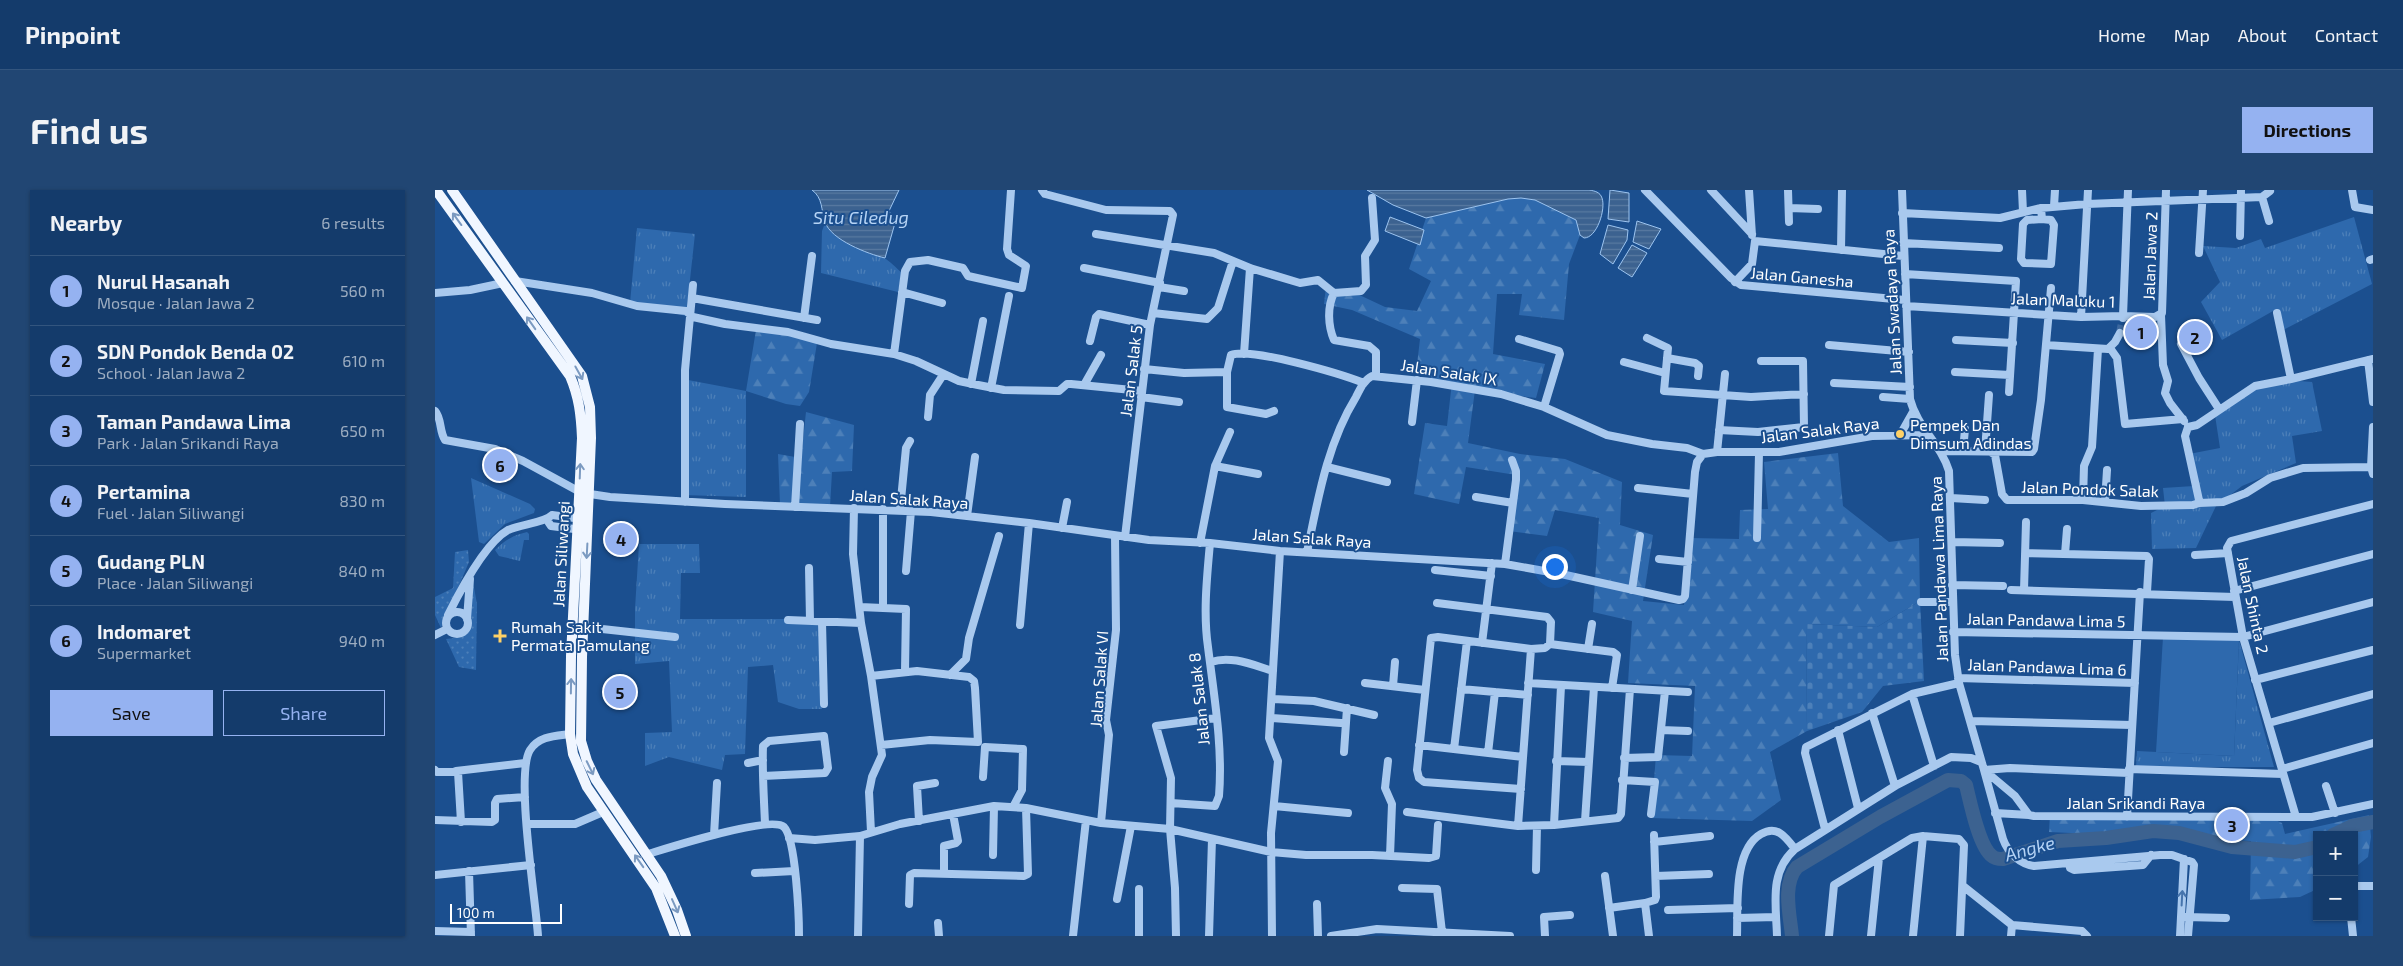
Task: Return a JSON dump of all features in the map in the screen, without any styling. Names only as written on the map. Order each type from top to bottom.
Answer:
[{"type":"main road","name":"Jalan Siliwangi","points":[[436,190],[570,376],[577,392],[586,438]]},
{"type":"main road","name":"Jalan Siliwangi","points":[[452,190],[582,376],[590,406],[586,438],[585,493],[588,531],[583,627],[581,741],[587,762],[614,808],[647,854],[665,884],[686,936]]},
{"type":"main road","name":"Jalan Siliwangi","points":[[585,493],[577,519],[571,656],[570,734],[578,768],[603,812],[656,888],[675,936]]},
{"type":"main road","points":[[571,656],[582,657]]},
{"type":"street","points":[[893,354],[906,265],[914,260],[928,260],[963,268],[968,276],[1022,288],[1027,266],[1009,255],[1007,249],[1011,190]]},
{"type":"street","name":"Jalan Salak 5","points":[[1042,190],[1045,194],[1106,210],[1170,211],[1173,214],[1160,285],[1150,325],[1125,537]]},
{"type":"street","name":"Jalan Ganesha","points":[[1645,190],[1735,282],[1741,285],[1906,303]]},
{"type":"street","points":[[1711,190],[1753,238],[1903,256]]},
{"type":"street","points":[[1735,282],[1752,264],[1753,238],[1749,190]]},
{"type":"street","points":[[1788,190],[1789,222]]},
{"type":"street","points":[[1841,250],[1842,190]]},
{"type":"street","name":"Jalan Swadaya Raya","points":[[1902,190],[1902,213],[1906,243],[1903,256],[1910,399],[1913,412]]},
{"type":"street","points":[[2022,190],[2023,212]]},
{"type":"street","points":[[2054,206],[2055,190]]},
{"type":"street","points":[[2081,317],[2088,190]]},
{"type":"street","name":"Jalan Maluku 1","points":[[1906,303],[2081,317],[2123,317],[2128,190]]},
{"type":"street","name":"Jalan Jawa 2","points":[[2123,317],[2161,316],[2166,190]]},
{"type":"street","points":[[2199,253],[2203,190]]},
{"type":"street","points":[[2352,190],[2355,207],[2373,210]]},
{"type":"street","points":[[1902,213],[2000,218],[2054,206],[2202,199],[2241,193],[2262,197],[2270,191]]},
{"type":"street","points":[[2240,236],[2241,193]]},
{"type":"street","points":[[2262,197],[2269,221]]},
{"type":"street","points":[[1096,234],[1214,253],[1249,268],[1300,283],[1318,280],[1333,293],[1361,291],[1366,285],[1365,256],[1375,240],[1372,198]]},
{"type":"street","points":[[1789,208],[1818,209]]},
{"type":"street","points":[[2041,208],[2042,220]]},
{"type":"street","points":[[2027,220],[2042,220],[2051,220],[2054,225],[2051,264],[2024,263],[2021,258],[2023,224],[2027,220]]},
{"type":"street","points":[[1906,243],[1999,248]]},
{"type":"street","points":[[804,318],[812,256]]},
{"type":"street","points":[[1153,313],[1207,319],[1218,308],[1233,261]]},
{"type":"street","points":[[1084,268],[1184,291]]},
{"type":"street","points":[[1244,354],[1249,268]]},
{"type":"street","points":[[1905,274],[2016,281],[2009,392]]},
{"type":"street","points":[[515,281],[578,290],[637,306],[685,310],[690,314],[725,324],[788,332],[831,344],[893,354],[916,361],[943,375],[991,388],[1059,392],[1067,384],[1084,385],[1179,402]]},
{"type":"street","points":[[435,293],[470,290],[503,283]]},
{"type":"street","points":[[685,502],[685,370],[693,286]]},
{"type":"street","points":[[1940,451],[2032,452],[2034,450],[2051,288]]},
{"type":"street","points":[[902,292],[942,303]]},
{"type":"street","points":[[1333,293],[1330,300],[1329,329],[1334,340],[1369,346],[1376,352],[1376,375]]},
{"type":"street","points":[[991,388],[1009,296]]},
{"type":"street","points":[[692,298],[817,320]]},
{"type":"street","points":[[2277,313],[2291,379]]},
{"type":"street","points":[[1091,341],[1096,317],[1099,314],[1150,325]]},
{"type":"street","points":[[2161,316],[2163,365],[2168,381],[2165,393],[2188,427]]},
{"type":"street","points":[[971,384],[983,321]]},
{"type":"street","points":[[2110,348],[2120,332]]},
{"type":"street","points":[[1647,338],[1669,348],[1664,391],[1761,397],[1804,394]]},
{"type":"street","points":[[1519,339],[1559,351],[1560,354],[1544,407]]},
{"type":"street","points":[[1956,340],[2013,343]]},
{"type":"street","points":[[1829,344],[1909,352]]},
{"type":"street","points":[[2181,344],[2199,378],[2219,408]]},
{"type":"street","points":[[2046,345],[2099,349],[2110,348]]},
{"type":"street","points":[[2110,348],[2117,358],[2125,424],[2183,419]]},
{"type":"street","points":[[2083,500],[2084,466],[2092,447],[2099,349]]},
{"type":"street","points":[[1274,411],[1266,414],[1227,407],[1227,372],[1231,355],[1244,354],[1275,358],[1337,373],[1364,383]]},
{"type":"street","points":[[1084,385],[1101,355]]},
{"type":"street","points":[[1667,358],[1695,362],[1699,366],[1698,376]]},
{"type":"street","points":[[2188,427],[2197,425],[2219,408],[2255,386],[2370,359],[2373,402]]},
{"type":"street","points":[[1719,430],[1758,432],[1802,428],[1805,425],[1803,361],[1761,361]]},
{"type":"street","points":[[1624,362],[1665,373]]},
{"type":"street","points":[[1144,369],[1184,373],[1227,372]]},
{"type":"street","points":[[1955,372],[2010,375]]},
{"type":"street","points":[[1717,452],[1725,374]]},
{"type":"street","points":[[928,417],[931,395],[943,375]]},
{"type":"street","name":"Jalan Salak IX","points":[[1307,552],[1327,467],[1341,424],[1364,383],[1376,375],[1501,394],[1544,407],[1607,435],[1652,444],[1687,448],[1703,454]]},
{"type":"street","points":[[1412,422],[1417,380]]},
{"type":"street","points":[[1834,383],[1910,387]]},
{"type":"street","name":"Jalan Pondok Salak","points":[[1989,395],[1989,452],[1996,460],[2001,494],[2007,500],[2083,500],[2149,506],[2223,502],[2246,493],[2270,478],[2303,468],[2372,471]]},
{"type":"street","points":[[1883,397],[1910,399]]},
{"type":"street","points":[[435,411],[439,415],[441,434],[445,440]]},
{"type":"street","name":"Jalan Salak Raya","points":[[1900,435],[1913,412]]},
{"type":"street","name":"Jalan Pandawa Lima Raya","points":[[1913,412],[1927,435],[1940,451],[1949,471],[1953,632],[1958,681],[2006,848],[2023,863],[2034,866],[2151,855],[2172,856],[2184,859]]},
{"type":"street","points":[[795,507],[800,424]]},
{"type":"street","points":[[2188,427],[2185,436],[2199,503]]},
{"type":"street","points":[[2372,471],[2373,427]]},
{"type":"street","points":[[1963,451],[1965,429]]},
{"type":"street","points":[[1200,543],[1215,466],[1230,432]]},
{"type":"street","name":"Jalan Salak Raya","points":[[585,493],[685,502],[900,510],[1029,523],[1115,536],[1210,543],[1280,551],[1505,564],[1683,600],[1685,596],[1697,462],[1703,454],[1717,452],[1759,453],[1795,451],[1852,439],[1927,435]]},
{"type":"street","points":[[435,439],[495,449],[523,461],[585,493]]},
{"type":"street","points":[[900,510],[906,448],[910,441]]},
{"type":"street","points":[[1757,538],[1759,453]]},
{"type":"street","points":[[967,516],[975,457]]},
{"type":"street","points":[[1505,564],[1516,471],[1512,460]]},
{"type":"street","points":[[1215,466],[1258,474]]},
{"type":"street","points":[[1327,467],[1387,482]]},
{"type":"street","points":[[2105,502],[2107,470]]},
{"type":"street","points":[[1637,488],[1693,494]]},
{"type":"street","points":[[1475,497],[1513,503]]},
{"type":"street","points":[[1951,498],[1985,500]]},
{"type":"street","points":[[1062,528],[1067,502]]},
{"type":"street","name":"Jalan Shinta 2","points":[[2296,817],[2243,636],[2234,594],[2228,544],[2231,541],[2373,504]]},
{"type":"street","points":[[854,508],[853,554],[861,623],[881,745],[881,761],[871,777],[869,792],[871,832]]},
{"type":"street","points":[[883,509],[883,608]]},
{"type":"street","points":[[906,571],[911,511]]},
{"type":"street","points":[[470,577],[467,626],[463,632],[457,634],[447,629],[445,622],[456,599],[485,550],[500,535],[520,525],[547,520],[552,515],[588,520]]},
{"type":"street","points":[[547,520],[551,526],[588,531]]},
{"type":"street","points":[[2024,590],[2025,522]]},
{"type":"street","points":[[1020,626],[1029,523]]},
{"type":"street","points":[[2065,554],[2067,529]]},
{"type":"street","points":[[950,674],[966,659],[968,654],[969,638],[999,536]]},
{"type":"street","name":"Jalan Salak VI","points":[[1101,823],[1109,736],[1106,720],[1116,630],[1115,536]]},
{"type":"street","points":[[1632,590],[1640,536]]},
{"type":"street","points":[[1951,542],[2001,544]]},
{"type":"street","name":"Jalan Salak 8","points":[[1171,803],[1217,805],[1220,785],[1217,718],[1211,662],[1207,646],[1206,604],[1210,543]]},
{"type":"street","points":[[1273,936],[1271,852],[1278,761],[1269,738],[1272,718],[1280,551]]},
{"type":"street","points":[[2025,553],[2147,556],[2149,559],[2137,635],[2127,817]]},
{"type":"street","points":[[2195,555],[2228,553]]},
{"type":"street","points":[[2011,590],[2234,594],[2373,554]]},
{"type":"street","points":[[1659,559],[1688,562]]},
{"type":"street","points":[[1482,643],[1492,563]]},
{"type":"street","points":[[809,568],[809,621]]},
{"type":"street","points":[[1435,570],[1491,576]]},
{"type":"street","points":[[1952,585],[2003,586]]},
{"type":"street","points":[[1921,602],[1953,602]]},
{"type":"street","name":"Jalan Pandawa Lima 5","points":[[1953,632],[2243,636],[2373,602]]},
{"type":"street","points":[[1437,603],[1550,618],[1550,644]]},
{"type":"street","points":[[860,607],[906,609],[905,671]]},
{"type":"street","points":[[449,615],[459,612],[467,619]]},
{"type":"street","points":[[788,620],[861,623]]},
{"type":"street","points":[[822,622],[824,704]]},
{"type":"street","points":[[1589,649],[1592,624]]},
{"type":"street","points":[[583,627],[675,637]]},
{"type":"street","points":[[435,636],[447,629]]},
{"type":"street","points":[[1521,789],[1422,781],[1419,778],[1417,770],[1419,745],[1431,638],[1438,637],[1531,649],[1545,648],[1550,644],[1613,652],[1617,655],[1612,688]]},
{"type":"street","points":[[1454,749],[1467,641]]},
{"type":"street","points":[[1518,826],[1531,649]]},
{"type":"street","points":[[2255,680],[2373,650]]},
{"type":"street","points":[[1211,662],[1234,660],[1273,670]]},
{"type":"street","points":[[1393,686],[1395,662]]},
{"type":"street","points":[[871,676],[905,671],[950,674],[969,677],[973,681],[978,742],[930,740],[881,745]]},
{"type":"street","name":"Jalan Pandawa Lima 6","points":[[1825,829],[1805,750],[1809,744],[1912,694],[1958,681],[2135,683]]},
{"type":"street","points":[[1365,683],[1425,690]]},
{"type":"street","points":[[1529,683],[1688,692]]},
{"type":"street","points":[[1554,825],[1561,686]]},
{"type":"street","points":[[1585,821],[1594,687]]},
{"type":"street","points":[[1461,689],[1528,695]]},
{"type":"street","points":[[1407,812],[1518,826],[1554,825],[1613,819],[1620,816],[1630,689]]},
{"type":"street","points":[[1624,758],[1658,757],[1665,691]]},
{"type":"street","points":[[1488,753],[1495,692]]},
{"type":"street","points":[[1912,694],[1934,766]]},
{"type":"street","points":[[2269,723],[2373,694]]},
{"type":"street","points":[[1273,699],[1314,701],[1374,715]]},
{"type":"street","points":[[1344,752],[1347,708]]},
{"type":"street","points":[[1873,713],[1895,786]]},
{"type":"street","points":[[1175,936],[1175,888],[1170,829],[1171,778],[1156,726],[1217,718]]},
{"type":"street","points":[[1272,718],[1341,723]]},
{"type":"street","points":[[1971,721],[2133,725]]},
{"type":"street","points":[[1661,730],[1688,731]]},
{"type":"street","points":[[1838,730],[1858,808]]},
{"type":"street","points":[[538,936],[527,824],[525,763],[530,749],[536,742],[551,736],[570,734]]},
{"type":"street","points":[[763,776],[825,773],[828,768],[824,736],[769,741],[763,746],[763,776],[765,824]]},
{"type":"street","points":[[1983,766],[2129,771],[2283,771],[2373,743]]},
{"type":"street","points":[[1419,745],[1523,757]]},
{"type":"street","points":[[983,777],[985,747],[1017,749],[1017,789],[1019,795],[1013,808]]},
{"type":"street","points":[[1971,758],[1978,750]]},
{"type":"street","points":[[1777,936],[1777,874],[1782,863],[1795,848],[1895,786],[1953,756],[1971,758],[1983,766],[2015,796],[2029,815]]},
{"type":"street","points":[[748,762],[763,760]]},
{"type":"street","points":[[1388,761],[1385,788],[1392,804],[1389,856]]},
{"type":"street","points":[[1556,761],[1589,762]]},
{"type":"street","points":[[435,770],[440,772],[456,771],[525,763]]},
{"type":"street","points":[[456,771],[459,775],[461,822]]},
{"type":"street","points":[[1622,780],[1655,782],[1651,814]]},
{"type":"street","points":[[714,835],[717,782]]},
{"type":"street","points":[[919,821],[917,786],[935,783]]},
{"type":"street","points":[[2327,786],[2335,813]]},
{"type":"street","points":[[435,820],[492,822],[495,820],[495,803],[497,799],[525,797]]},
{"type":"street","name":"Jalan Srikandi Raya","points":[[1995,812],[2029,815],[2127,817],[2312,817],[2373,804]]},
{"type":"street","points":[[789,838],[815,840],[860,836],[919,821],[994,806],[1026,808],[1101,823],[1131,826],[1144,825],[1170,829],[1271,852],[1305,855],[1433,858],[1436,856],[1438,825]]},
{"type":"street","points":[[993,855],[994,806]]},
{"type":"street","points":[[1274,806],[1348,813]]},
{"type":"street","points":[[909,904],[910,874],[944,873],[1023,876],[1028,874],[1026,808]]},
{"type":"street","points":[[527,824],[575,824],[603,812]]},
{"type":"street","points":[[944,873],[944,846],[958,841],[953,814]]},
{"type":"street","points":[[1073,936],[1086,820]]},
{"type":"street","points":[[647,854],[714,835],[765,824],[781,825],[788,832],[798,885],[799,936]]},
{"type":"street","points":[[1117,899],[1131,826]]},
{"type":"street","points":[[1536,870],[1537,826]]},
{"type":"street","points":[[1737,936],[1740,872],[1752,839],[1769,829],[1774,830],[1780,832],[1795,848]]},
{"type":"street","points":[[858,936],[860,836]]},
{"type":"street","points":[[1609,908],[1645,903],[1656,899],[1654,838],[1710,836]]},
{"type":"street","points":[[1913,936],[1923,836]]},
{"type":"street","points":[[1829,936],[1834,884],[1915,837],[1923,836],[1963,841],[1960,936]]},
{"type":"street","points":[[1209,936],[1212,839]]},
{"type":"street","points":[[1871,936],[1879,858]]},
{"type":"street","points":[[2180,936],[2184,859],[2192,862],[2194,865],[2188,936]]},
{"type":"street","points":[[435,875],[531,865]]},
{"type":"street","points":[[435,931],[471,934],[469,871]]},
{"type":"street","points":[[755,873],[794,871]]},
{"type":"street","points":[[1656,876],[1709,874]]},
{"type":"street","points":[[1605,876],[1613,936]]},
{"type":"street","points":[[1963,886],[2012,925],[2052,932],[2082,931],[2087,936]]},
{"type":"street","points":[[2358,886],[2373,886]]},
{"type":"street","points":[[1139,888],[1139,936]]},
{"type":"street","points":[[1402,888],[1437,889],[1442,932]]},
{"type":"street","points":[[1645,903],[1649,936]]},
{"type":"street","points":[[1317,904],[1318,936]]},
{"type":"street","points":[[1668,910],[1737,908]]},
{"type":"street","points":[[1545,936],[1545,917],[1570,915]]},
{"type":"street","points":[[2181,916],[2226,918]]},
{"type":"street","points":[[1737,918],[1776,917]]},
{"type":"street","points":[[2351,921],[2353,936]]},
{"type":"street","points":[[938,923],[939,936]]},
{"type":"street","points":[[2011,936],[2012,925]]},
{"type":"street","points":[[1331,936],[1377,929],[1509,936]]},
{"type":"green space","points":[[1508,199],[1535,200],[1576,220],[1580,235],[1569,264],[1564,320],[1519,315],[1522,294],[1497,294],[1493,354],[1545,364],[1536,398],[1475,390],[1468,443],[1520,454],[1565,459],[1622,482],[1620,525],[1653,535],[1643,601],[1684,605],[1690,538],[1739,539],[1740,510],[1768,509],[1764,462],[1838,453],[1843,506],[1889,542],[1919,538],[1920,601],[1877,627],[1806,624],[1807,731],[1770,752],[1781,800],[1752,821],[1651,818],[1656,755],[1692,756],[1695,686],[1628,683],[1632,621],[1593,612],[1599,518],[1555,510],[1547,536],[1509,531],[1516,475],[1466,467],[1459,504],[1414,494],[1425,423],[1447,426],[1452,382],[1434,380],[1417,365],[1420,339],[1352,310],[1324,304],[1326,287],[1353,292],[1385,307],[1417,311],[1431,281],[1409,269],[1426,218]]},
{"type":"green space","points":[[2354,217],[2372,284],[2281,331],[2273,311],[2222,340],[2201,302],[2220,282],[2203,246],[2236,248],[2261,239],[2265,248]]},
{"type":"green space","points":[[825,223],[830,230],[844,241],[884,258],[902,273],[898,292],[821,273],[822,231]]},
{"type":"green space","points":[[637,228],[695,234],[686,316],[630,303]]},
{"type":"green space","points":[[756,330],[790,332],[817,343],[809,392],[800,406],[786,404],[746,391]]},
{"type":"green space","points":[[688,380],[746,391],[746,497],[683,495]]},
{"type":"green space","points":[[2286,380],[2312,382],[2322,431],[2292,436],[2296,463],[2242,486],[2216,506],[2196,548],[2152,549],[2151,513],[2165,506],[2163,488],[2194,486],[2189,454],[2220,448],[2215,415],[2254,384]]},
{"type":"green space","points":[[806,412],[854,425],[852,471],[832,472],[830,507],[780,504],[778,454],[801,458]]},
{"type":"green space","points":[[471,478],[530,504],[535,509],[534,513],[505,524],[484,544],[479,542]]},
{"type":"green space","points":[[527,532],[529,540],[524,540],[520,561],[499,556],[495,550],[499,546],[510,538]]},
{"type":"green space","points":[[639,544],[699,544],[700,573],[681,573],[680,619],[820,619],[822,709],[799,709],[778,702],[773,665],[748,667],[745,754],[725,755],[722,770],[669,757],[645,766],[645,733],[672,732],[669,661],[635,664],[635,609]]},
{"type":"green space","points":[[468,550],[469,562],[441,628],[435,615],[435,597],[453,588],[455,552]]},
{"type":"green space","points":[[473,582],[477,604],[476,670],[459,667],[446,639],[462,637],[468,633],[471,625],[469,615]]},
{"type":"green space","points":[[1920,601],[1924,681],[1883,686],[1862,712],[1807,731],[1806,624],[1877,627]]},
{"type":"green space","points":[[2163,637],[2239,640],[2234,756],[2156,752]]},
{"type":"green space","points":[[2239,640],[2274,767],[2136,767],[2137,751],[2234,756]]},
{"type":"green space","points":[[2050,814],[2264,815],[2282,823],[2285,834],[2369,815],[2371,837],[2368,857],[2358,865],[2358,831],[2313,831],[2313,891],[2300,897],[2250,900],[2251,841],[2049,832]]},
{"type":"water","name":"Situ Ciledug","points":[[812,190],[899,190],[889,211],[895,223],[885,258],[860,250],[835,235],[825,222],[820,200]]},
{"type":"water","points":[[1367,190],[1589,190],[1600,194],[1603,209],[1593,233],[1589,237],[1584,238],[1580,235],[1576,220],[1535,200],[1508,199],[1426,218],[1393,205]]},
{"type":"water","points":[[1610,190],[1629,193],[1629,222],[1608,219]]},
{"type":"water","points":[[1390,217],[1424,230],[1420,245],[1385,231]]},
{"type":"water","points":[[1637,221],[1661,229],[1649,249],[1633,242]]},
{"type":"water","points":[[1608,225],[1628,230],[1627,240],[1613,264],[1600,254]]},
{"type":"water","points":[[1632,245],[1647,253],[1632,277],[1618,268]]},
{"type":"waterway","name":"Angke","points":[[1792,936],[1788,891],[1792,874],[1797,867],[1880,817],[1948,780],[1961,781],[1966,785],[1979,834],[1987,851],[1997,859],[2003,859],[2058,841],[2106,838],[2153,831],[2179,833],[2232,847],[2295,852],[2313,848]]},
{"type":"waterway","name":"Angke","points":[[2352,826],[2373,822]]},
{"type":"waterway","name":"Angke","points":[[2341,831],[2352,826]]},
{"type":"tunnel","points":[[2120,333],[2123,318]]},
{"type":"place","name":"Nurul Hasanah","points":[[2141,332]]},
{"type":"place","name":"SDN Pondok Benda 02","points":[[2195,337]]},
{"type":"place","name":"Pempek Dan Dimsum Adindas","points":[[1900,434]]},
{"type":"place","name":"Indomaret","points":[[500,465]]},
{"type":"place","name":"Pertamina","points":[[621,539]]},
{"type":"place","name":"Rumah Sakit Permata Pamulang","points":[[500,636]]},
{"type":"place","name":"Gudang PLN","points":[[620,692]]},
{"type":"place","name":"Taman Pandawa Lima","points":[[2232,825]]}]
